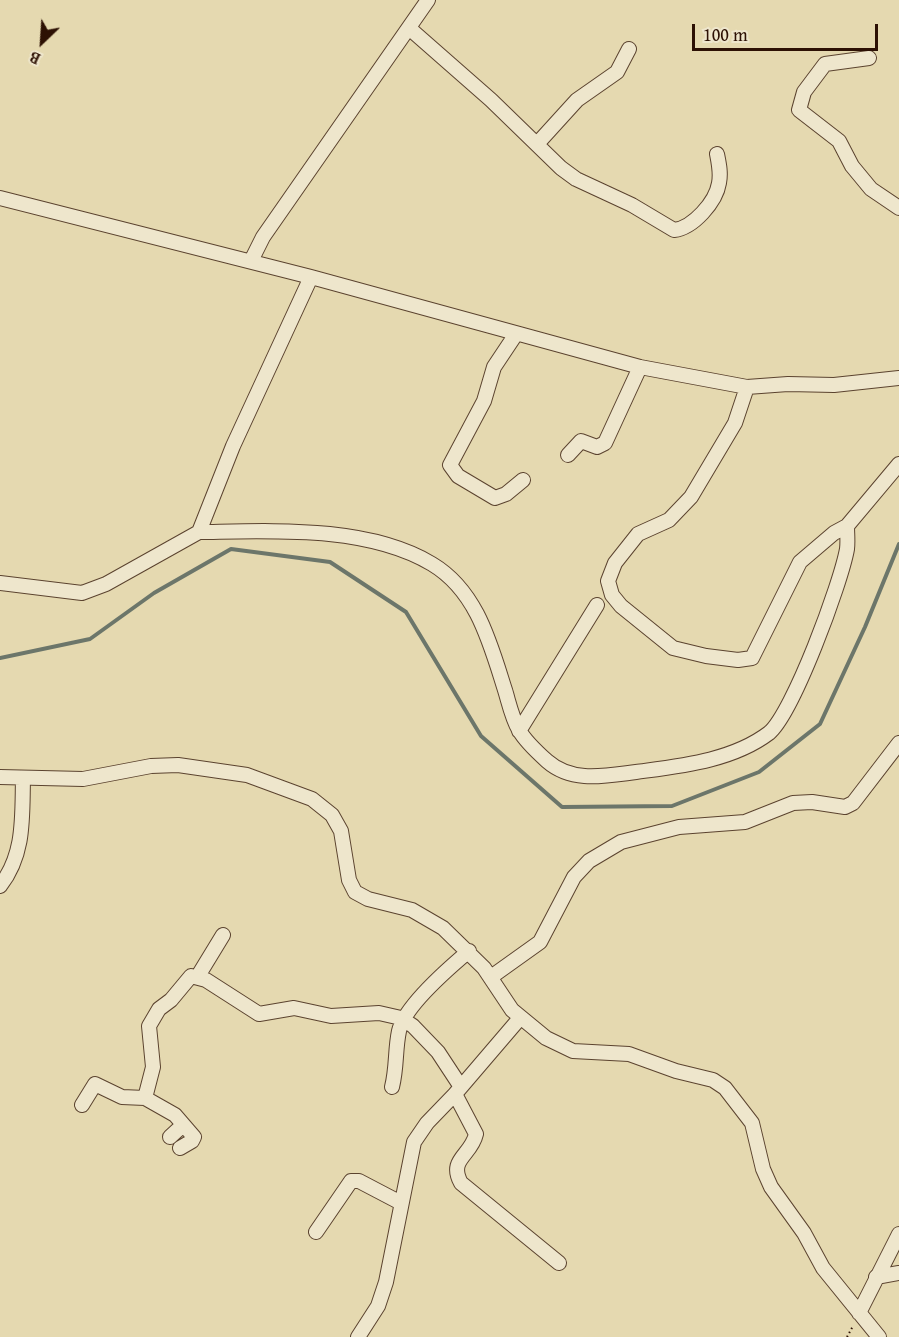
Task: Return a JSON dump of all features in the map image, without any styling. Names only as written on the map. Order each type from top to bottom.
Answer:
[{"type":"street","points":[[251,261],[263,237],[428,0]]},
{"type":"street","points":[[409,28],[576,179],[632,205],[674,230],[682,229],[695,220],[714,196],[720,170],[717,154]]},
{"type":"street","points":[[537,144],[577,100],[616,72],[629,49]]},
{"type":"street","points":[[869,58],[825,64],[804,92],[799,110],[839,141],[852,166],[870,189],[899,208]]},
{"type":"street","points":[[0,198],[251,261],[640,368],[747,387],[788,384],[834,385],[899,378]]},
{"type":"street","points":[[199,532],[232,446],[311,277]]},
{"type":"street","points":[[516,334],[491,374],[484,400],[450,465],[458,476],[495,498],[506,494],[523,480]]},
{"type":"street","points":[[568,455],[581,441],[597,447],[605,443],[640,368]]},
{"type":"street","points":[[747,387],[735,423],[691,498],[669,520],[638,534],[615,563],[608,581],[612,595],[637,620],[679,651],[746,660],[756,654],[800,562],[834,533],[847,526],[899,464]]},
{"type":"street","points":[[0,583],[82,593],[106,584],[199,532],[275,531],[359,539],[401,549],[436,567],[456,583],[477,613],[519,731],[549,763],[560,771],[579,776],[626,773],[704,760],[758,740],[777,725],[792,699],[814,648],[847,549],[847,526]]},
{"type":"street","points":[[519,731],[597,605]]},
{"type":"street","points":[[491,977],[540,942],[574,877],[589,861],[609,848],[664,830],[745,822],[793,803],[813,802],[845,807],[858,797],[899,743]]},
{"type":"street","points":[[0,777],[83,779],[151,766],[178,765],[230,771],[295,791],[324,807],[337,823],[344,840],[349,880],[355,892],[368,899],[422,915],[444,928],[469,951],[491,977],[505,1001],[520,1018],[566,1049],[629,1054],[676,1071],[713,1080],[725,1088],[752,1123],[763,1169],[771,1187],[804,1233],[823,1268],[879,1337]]},
{"type":"street","points":[[0,885],[17,858],[21,834],[22,779]]},
{"type":"street","points":[[198,976],[223,935]]},
{"type":"street","points":[[392,1087],[397,1066],[399,1031],[404,1019],[436,980],[469,951]]},
{"type":"street","points":[[145,1098],[153,1066],[148,1036],[151,1021],[190,976],[198,976],[259,1014],[294,1008],[332,1016],[379,1013],[404,1019],[438,1052],[458,1090],[476,1134],[472,1145],[456,1166],[456,1175],[461,1183],[559,1263]]},
{"type":"street","points":[[358,1337],[378,1306],[384,1288],[414,1142],[427,1123],[520,1018]]},
{"type":"street","points":[[82,1105],[94,1084],[122,1097],[145,1098],[166,1108],[195,1139],[180,1148]]},
{"type":"street","points":[[170,1137],[183,1125]]},
{"type":"street","points":[[316,1232],[351,1181],[359,1181],[401,1203]]},
{"type":"street","points":[[859,1313],[899,1234]]},
{"type":"street","points":[[876,1277],[899,1273]]},
{"type":"waterway","points":[[0,658],[90,639],[154,593],[231,549],[330,562],[406,612],[481,736],[562,807],[672,806],[759,772],[820,724],[865,627],[899,544]]}]
